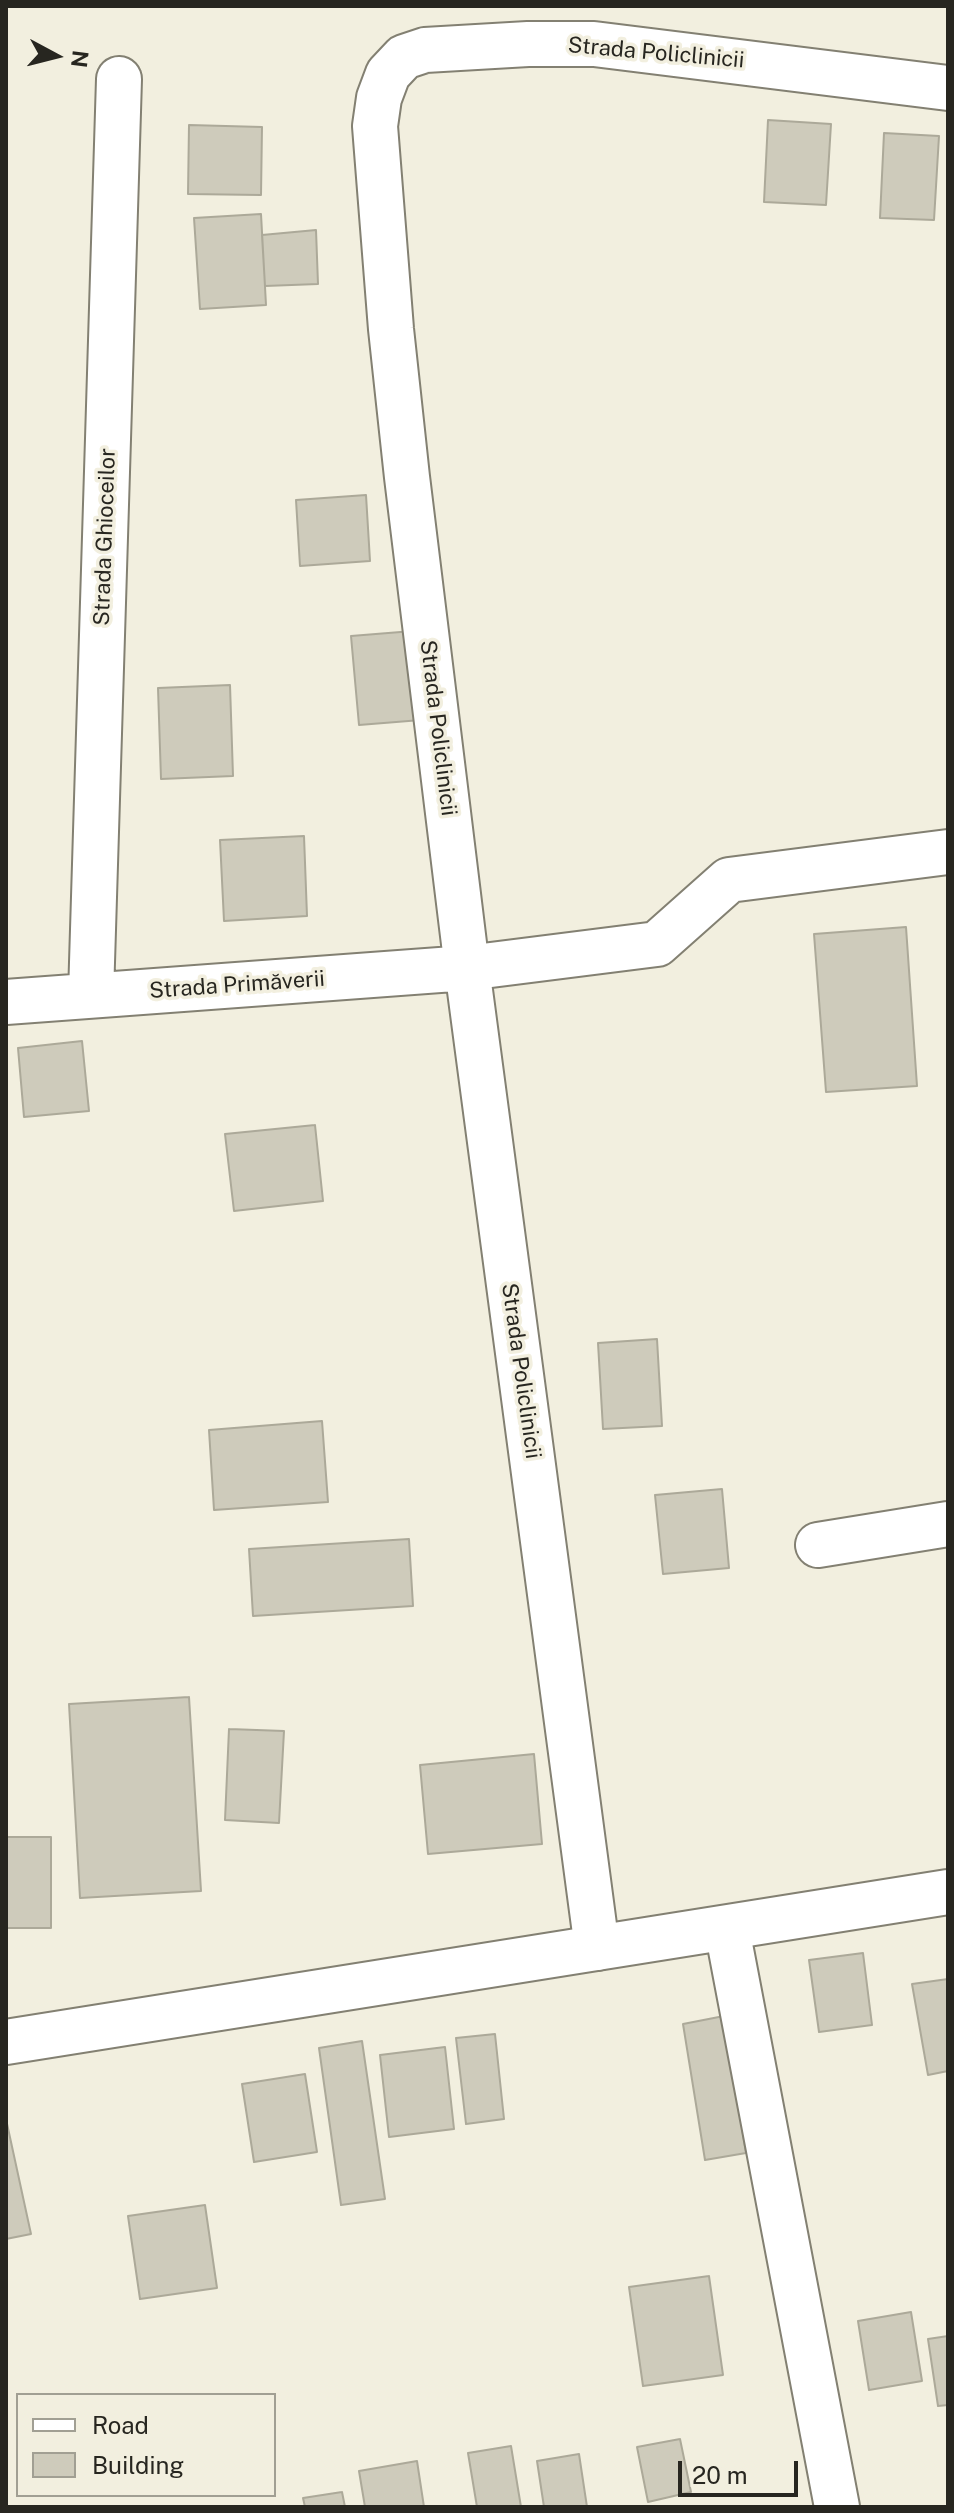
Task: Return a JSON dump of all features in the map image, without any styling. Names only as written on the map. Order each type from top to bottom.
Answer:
[{"type":"street","name":"Strada Policlinicii","points":[[597,1948],[467,968],[407,477],[391,329],[375,126],[379,98],[388,74],[404,57],[425,50],[528,44],[594,44],[948,88]]},
{"type":"street","name":"Strada Ghioceilor","points":[[91,995],[119,79]]},
{"type":"street","name":"Strada Primăverii","points":[[6,1002],[467,968],[657,944],[729,880],[948,852]]},
{"type":"street","points":[[818,1545],[948,1524]]},
{"type":"street","points":[[6,2042],[948,1892]]},
{"type":"street","points":[[727,1929],[837,2507]]},
{"type":"building","points":[[768,120],[831,124],[826,205],[764,202]]},
{"type":"building","points":[[189,125],[262,127],[261,195],[188,194]]},
{"type":"building","points":[[884,133],[939,136],[934,220],[880,218]]},
{"type":"building","points":[[261,214],[266,305],[200,309],[194,218]]},
{"type":"building","points":[[316,230],[318,284],[265,286],[262,235]]},
{"type":"building","points":[[366,495],[370,561],[300,566],[296,500]]},
{"type":"building","points":[[413,631],[421,720],[359,725],[351,636]]},
{"type":"building","points":[[230,685],[233,776],[161,779],[158,688]]},
{"type":"building","points":[[304,836],[307,916],[224,921],[220,840]]},
{"type":"building","points":[[906,927],[917,1086],[826,1092],[814,934]]},
{"type":"building","points":[[82,1041],[89,1111],[24,1117],[18,1048]]},
{"type":"building","points":[[315,1125],[323,1201],[234,1211],[225,1134]]},
{"type":"building","points":[[657,1339],[662,1426],[603,1429],[598,1343]]},
{"type":"building","points":[[322,1421],[328,1502],[214,1510],[209,1430]]},
{"type":"building","points":[[722,1489],[729,1568],[663,1574],[655,1495]]},
{"type":"building","points":[[409,1539],[413,1606],[253,1616],[249,1549]]},
{"type":"building","points":[[189,1697],[201,1891],[80,1898],[69,1704]]},
{"type":"building","points":[[229,1729],[284,1731],[279,1823],[225,1820]]},
{"type":"building","points":[[534,1754],[542,1844],[428,1854],[420,1765]]},
{"type":"building","points":[[6,1837],[51,1837],[51,1928],[6,1928]]},
{"type":"building","points":[[863,1953],[872,2025],[819,2032],[809,1960]]},
{"type":"building","points":[[948,1979],[948,2071],[928,2075],[912,1984]]},
{"type":"building","points":[[724,2016],[746,2153],[705,2160],[683,2024]]},
{"type":"building","points":[[495,2034],[504,2119],[466,2124],[456,2038]]},
{"type":"building","points":[[362,2041],[385,2199],[341,2205],[319,2048]]},
{"type":"building","points":[[445,2047],[454,2129],[389,2137],[380,2055]]},
{"type":"building","points":[[305,2074],[317,2152],[254,2162],[242,2084]]},
{"type":"building","points":[[6,2119],[31,2234],[6,2239]]},
{"type":"building","points":[[205,2205],[217,2288],[140,2299],[128,2216]]},
{"type":"building","points":[[709,2276],[723,2375],[643,2386],[629,2287]]},
{"type":"building","points":[[911,2312],[922,2381],[869,2390],[858,2321]]},
{"type":"building","points":[[948,2336],[948,2405],[938,2406],[928,2339]]},
{"type":"building","points":[[680,2439],[691,2492],[648,2502],[637,2447]]},
{"type":"building","points":[[511,2446],[521,2507],[477,2507],[468,2453]]},
{"type":"building","points":[[579,2454],[587,2507],[544,2507],[537,2461]]},
{"type":"building","points":[[417,2461],[424,2507],[365,2507],[359,2471]]},
{"type":"building","points":[[342,2492],[345,2507],[305,2507],[303,2498]]}]
